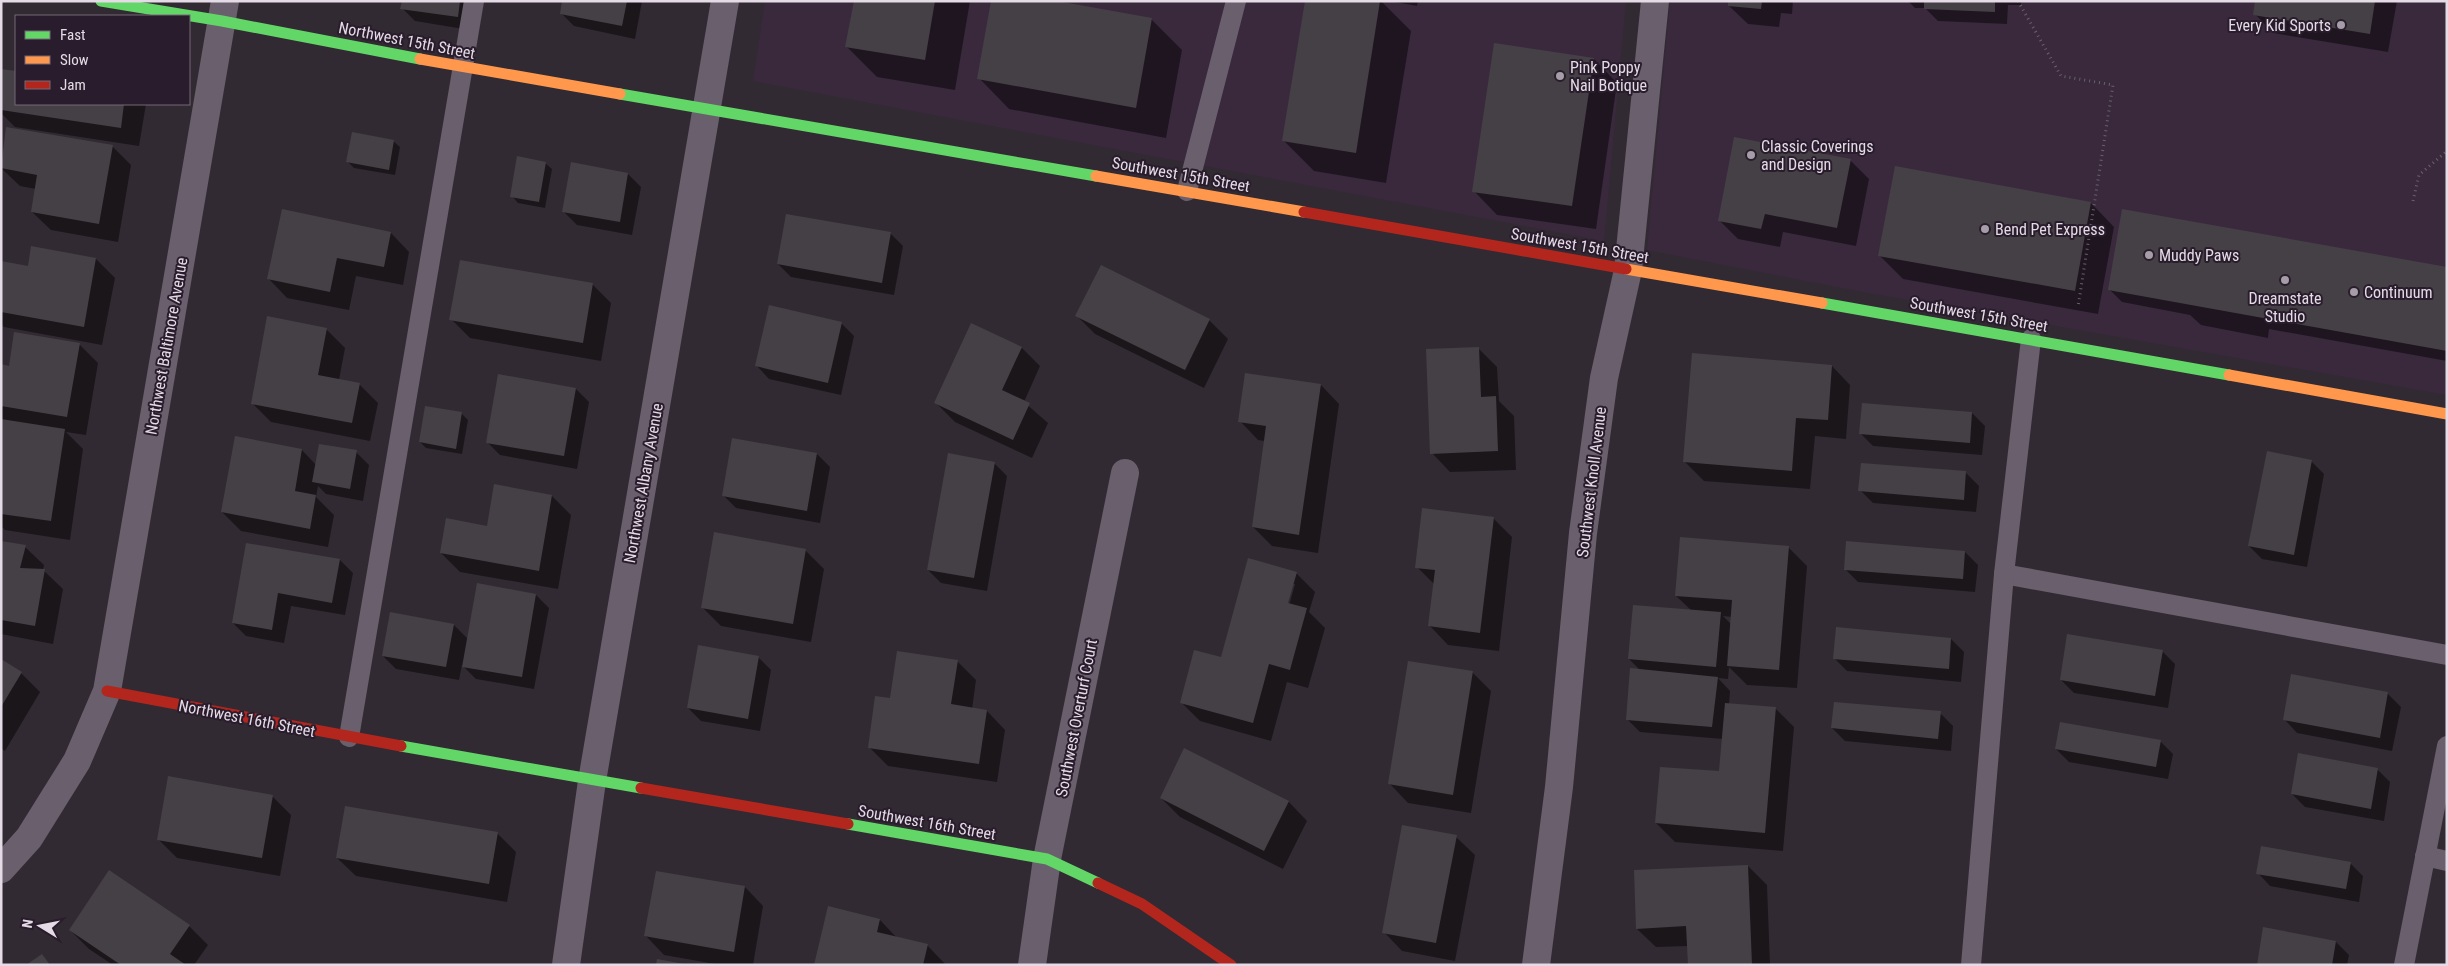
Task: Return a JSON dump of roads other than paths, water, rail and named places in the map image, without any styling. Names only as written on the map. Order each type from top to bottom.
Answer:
[{"type":"street","name":"Northwest 15th Street","points":[[101,1],[224,11],[462,67],[707,109]]},
{"type":"street","name":"Northwest Albany Avenue","points":[[566,965],[592,781],[725,1]]},
{"type":"street","name":"Southwest Knoll Avenue","points":[[1536,965],[1559,787],[1583,533],[1604,378],[1628,270],[1655,1]]},
{"type":"street","name":"Northwest Baltimore Avenue","points":[[107,691],[224,11]]},
{"type":"street","name":"Southwest 15th Street","points":[[707,109],[1187,191],[2447,414]]},
{"type":"street","name":"Southwest Overturf Court","points":[[1032,965],[1047,859],[1125,473]]},
{"type":"street","name":"Northwest 16th Street","points":[[107,691],[349,738],[592,781]]},
{"type":"street","points":[[1,869],[29,838],[77,761],[107,691]]},
{"type":"street","name":"Southwest 16th Street","points":[[592,781],[1047,859],[1142,904],[1231,965]]},
{"type":"lane","points":[[349,738],[474,1]]},
{"type":"lane","points":[[1187,191],[1236,1]]},
{"type":"lane","points":[[1970,965],[2004,574],[2031,339]]},
{"type":"lane","points":[[2004,574],[2447,655]]},
{"type":"lane","points":[[2404,965],[2447,746]]},
{"type":"lane","points":[[2424,856],[2447,861]]},
{"type":"place","name":"Every Kid Sports","points":[[2341,25]]},
{"type":"place","name":"Pink Poppy Nail Botique","points":[[1560,76]]},
{"type":"place","name":"Classic Coverings and Design","points":[[1751,155]]},
{"type":"place","name":"Bend Pet Express","points":[[1985,229]]},
{"type":"place","name":"Muddy Paws","points":[[2149,255]]},
{"type":"place","name":"Dreamstate Studio","points":[[2285,280]]},
{"type":"place","name":"Continuum","points":[[2354,292]]}]
